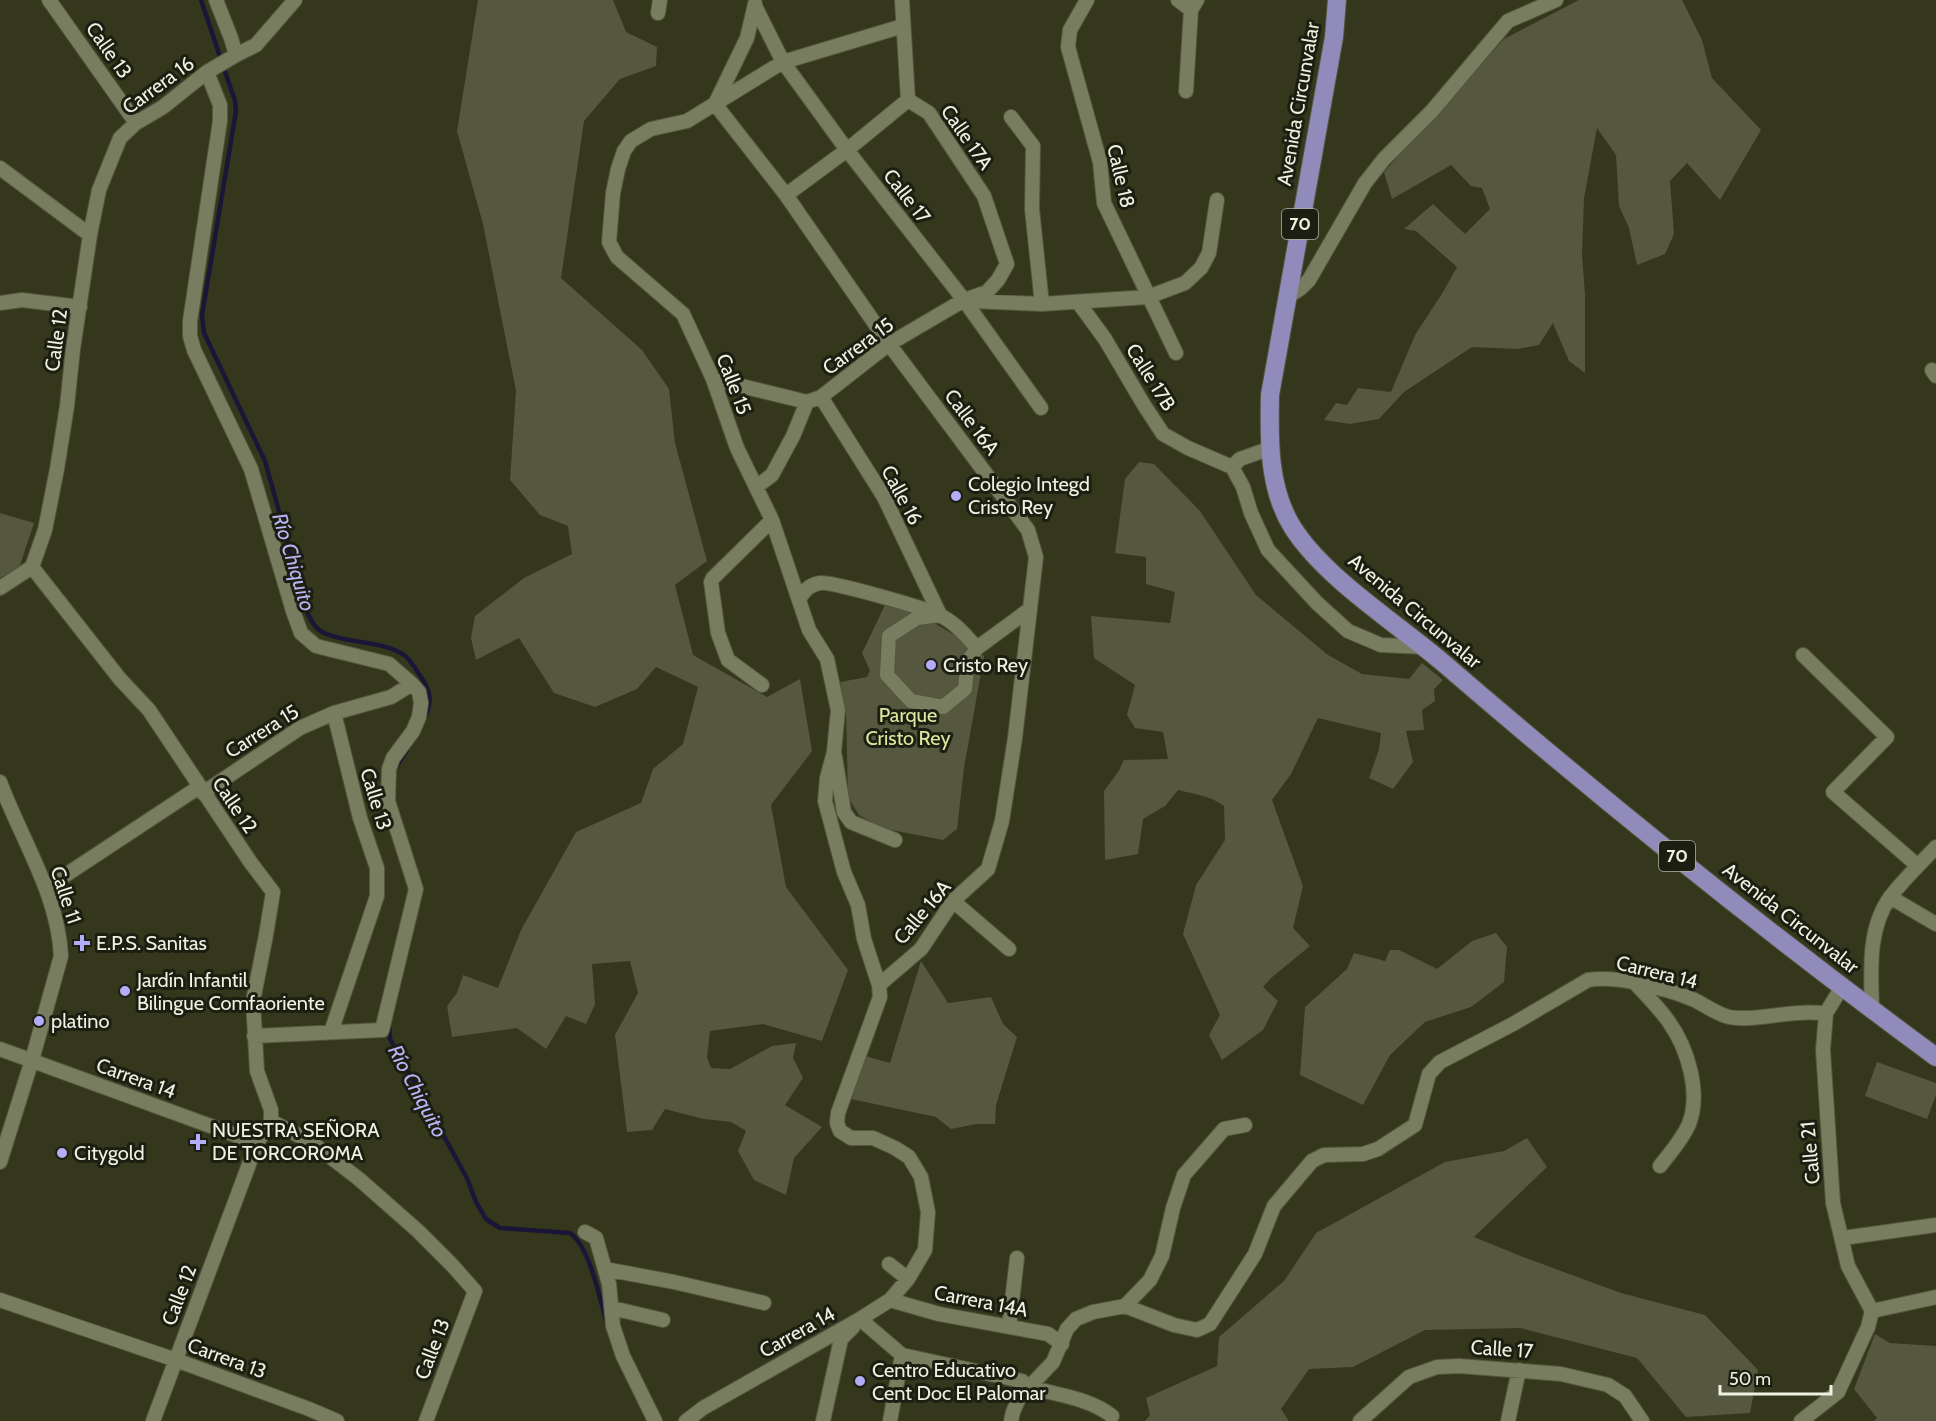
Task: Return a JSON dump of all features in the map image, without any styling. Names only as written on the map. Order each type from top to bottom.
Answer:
[{"type":"main road","name":"Avenida Circunvalar","points":[[1337,0],[1334,37],[1270,395],[1274,476],[1281,504],[1292,526],[1305,544],[1357,594],[1425,647],[1567,769],[1842,987],[1936,1057]]},
{"type":"street","name":"Calle 13","points":[[50,0],[136,123]]},
{"type":"street","points":[[216,0],[231,38],[221,64],[220,121],[190,321],[190,336],[194,350],[251,469],[301,633],[316,646],[389,664],[419,692],[421,704],[413,731],[393,758],[388,781],[388,801],[416,889],[382,1030],[254,1036]]},
{"type":"street","name":"Carrera 16","points":[[90,235],[99,190],[120,138],[136,123],[163,107],[221,64],[256,45],[295,0]]},
{"type":"street","points":[[786,195],[847,150],[908,100],[902,0]]},
{"type":"street","name":"Calle 18","points":[[1087,0],[1070,30],[1068,47],[1100,162],[1104,203],[1176,353]]},
{"type":"street","points":[[1178,0],[1194,5],[1186,91]]},
{"type":"street","points":[[1287,297],[1309,280],[1365,183],[1384,159],[1432,111],[1508,21],[1556,0]]},
{"type":"street","points":[[715,104],[747,38],[756,3]]},
{"type":"street","name":"Calle 17","points":[[756,3],[783,62],[847,150],[964,300],[1041,408]]},
{"type":"street","name":"Calle 15","points":[[834,752],[838,710],[827,659],[809,630],[772,520],[737,448],[713,379],[683,314],[617,257],[609,242],[613,193],[624,151],[631,141],[651,129],[687,121],[783,62],[903,26]]},
{"type":"street","name":"Calle 17A","points":[[908,100],[929,113],[984,196],[1007,264]]},
{"type":"street","name":"Calle 16A","points":[[715,104],[786,195],[889,344],[1028,530],[1036,557],[1015,738],[1002,821],[988,869],[953,901],[921,948],[879,986]]},
{"type":"street","points":[[1011,117],[1034,146],[1032,209],[1042,304]]},
{"type":"street","points":[[0,168],[90,235]]},
{"type":"street","points":[[964,300],[1042,304],[1148,297],[1185,283],[1202,268],[1209,253],[1217,200]]},
{"type":"street","name":"Calle 12","points":[[90,235],[73,349],[68,406],[57,469],[45,530],[32,567],[120,679],[149,710],[201,790],[273,892],[253,1001],[257,1071],[271,1110],[271,1121],[257,1143],[153,1421]]},
{"type":"street","name":"Carrera 15","points":[[713,379],[807,402],[821,398],[889,344],[964,300],[987,292],[998,280],[1007,264]]},
{"type":"street","points":[[0,303],[22,300],[80,307]]},
{"type":"street","name":"Calle 17B","points":[[1078,302],[1105,339],[1163,434],[1188,448],[1232,467]]},
{"type":"street","name":"Calle 16","points":[[821,398],[884,497],[940,615]]},
{"type":"street","points":[[756,487],[772,475],[793,436],[807,402]]},
{"type":"street","points":[[1271,448],[1240,459],[1232,467],[1243,487],[1251,513],[1268,550],[1317,603],[1348,631],[1381,645],[1425,647]]},
{"type":"street","points":[[762,685],[728,660],[718,633],[711,582],[772,520]]},
{"type":"street","points":[[0,588],[32,567]]},
{"type":"street","points":[[799,599],[806,588],[822,582],[905,603],[940,615],[956,626],[977,648]]},
{"type":"street","points":[[940,615],[917,618],[889,636],[887,675],[910,701],[943,707],[965,689],[968,661],[977,648],[1030,609]]},
{"type":"street","points":[[1803,655],[1887,737],[1833,792],[1918,866]]},
{"type":"street","name":"Carrera 15","points":[[46,888],[300,728],[334,713],[391,697],[412,684]]},
{"type":"street","name":"Calle 13","points":[[331,1032],[377,896],[377,868],[360,818],[334,713]]},
{"type":"street","points":[[834,752],[844,812],[851,822],[895,840]]},
{"type":"street","points":[[823,1421],[841,1340],[860,1319],[890,1300],[908,1279],[925,1250],[928,1212],[921,1177],[909,1157],[873,1138],[851,1138],[840,1131],[837,1123],[838,1113],[880,996],[864,939],[858,905],[844,872],[825,801],[827,778],[834,752]]},
{"type":"street","name":"Calle 11","points":[[0,782],[46,888],[60,941],[61,956],[0,1162]]},
{"type":"street","points":[[1872,1010],[1871,956],[1877,925],[1890,897],[1936,847]]},
{"type":"street","points":[[1890,897],[1936,924]]},
{"type":"street","points":[[953,901],[1009,949]]},
{"type":"street","name":"Carrera 14","points":[[1125,1306],[1174,1325],[1197,1330],[1210,1324],[1255,1254],[1274,1206],[1312,1161],[1324,1155],[1363,1154],[1378,1149],[1415,1125],[1429,1074],[1440,1062],[1513,1024],[1588,980],[1614,979],[1668,991],[1693,999],[1728,1017],[1761,1017],[1802,1012],[1826,1013]]},
{"type":"street","points":[[1636,984],[1670,1023],[1689,1062],[1694,1091],[1690,1121],[1686,1130],[1660,1166]]},
{"type":"street","name":"Calle 21","points":[[1842,987],[1826,1013],[1823,1050],[1833,1203],[1848,1266],[1872,1311]]},
{"type":"street","name":"Carrera 14","points":[[0,1049],[257,1143]]},
{"type":"street","name":"Calle 13","points":[[271,1121],[311,1142],[359,1179],[452,1264],[475,1292],[426,1421]]},
{"type":"street","points":[[1011,1421],[1019,1398],[1053,1362],[1067,1329],[1076,1319],[1093,1312],[1125,1306],[1150,1280],[1162,1256],[1173,1208],[1184,1175],[1224,1130],[1245,1125]]},
{"type":"street","points":[[1843,1238],[1936,1225]]},
{"type":"street","points":[[585,1232],[596,1238],[605,1269],[614,1326],[623,1356],[655,1421]]},
{"type":"street","points":[[1009,1327],[1017,1258]]},
{"type":"street","points":[[889,1264],[908,1279]]},
{"type":"street","points":[[605,1269],[764,1303]]},
{"type":"street","points":[[1801,1421],[1839,1392],[1868,1327],[1872,1311],[1936,1297]]},
{"type":"street","name":"Carrera 13","points":[[0,1300],[176,1360],[337,1421]]},
{"type":"street","name":"Carrera 14A","points":[[890,1300],[939,1314],[1048,1334],[1062,1344]]},
{"type":"street","points":[[612,1308],[663,1320]]},
{"type":"street","name":"Carrera 14","points":[[686,1421],[703,1408],[754,1378],[860,1319],[902,1355],[1022,1381],[1029,1388],[1090,1403],[1112,1416]]},
{"type":"street","points":[[890,1421],[902,1355]]},
{"type":"street","name":"Calle 17","points":[[1360,1421],[1409,1377],[1437,1367],[1460,1366],[1561,1374],[1608,1385],[1625,1396],[1642,1421]]},
{"type":"street","points":[[1508,1421],[1519,1370]]},
{"type":"green space","points":[[478,0],[613,0],[626,32],[657,47],[656,66],[620,79],[584,121],[561,278],[642,350],[669,389],[675,443],[707,561],[675,585],[693,655],[767,697],[800,679],[812,751],[771,805],[786,887],[848,970],[822,1041],[763,1024],[710,1031],[707,1057],[711,1068],[730,1069],[772,1046],[796,1043],[793,1058],[803,1078],[785,1105],[822,1127],[794,1158],[786,1195],[754,1180],[738,1151],[746,1131],[731,1122],[704,1119],[665,1109],[652,1130],[627,1132],[615,1035],[638,993],[630,961],[592,964],[595,1004],[586,1024],[566,1016],[546,1049],[517,1028],[452,1037],[447,1006],[457,993],[463,975],[498,988],[521,930],[576,832],[641,803],[653,769],[683,744],[698,687],[656,667],[637,689],[595,707],[554,693],[519,638],[476,660],[471,638],[475,616],[524,578],[572,554],[568,526],[540,515],[510,480],[516,391],[483,224],[457,131]]},
{"type":"green space","points":[[1579,0],[1682,0],[1702,40],[1712,78],[1761,130],[1720,200],[1687,163],[1670,181],[1674,234],[1665,254],[1637,265],[1629,228],[1619,206],[1616,155],[1597,128],[1584,198],[1582,255],[1585,295],[1585,373],[1569,361],[1553,323],[1539,345],[1517,349],[1472,347],[1404,392],[1379,419],[1350,424],[1324,420],[1336,403],[1347,405],[1358,388],[1391,392],[1415,335],[1457,267],[1416,231],[1404,229],[1433,204],[1465,234],[1490,209],[1482,188],[1471,186],[1451,165],[1392,199],[1384,172],[1504,39]]},
{"type":"green space","points":[[1139,462],[1154,464],[1200,511],[1256,595],[1328,655],[1362,674],[1409,679],[1422,663],[1443,680],[1434,689],[1435,701],[1422,710],[1424,730],[1406,731],[1413,762],[1393,789],[1369,778],[1379,749],[1381,733],[1318,718],[1291,774],[1272,800],[1303,886],[1293,928],[1310,946],[1263,987],[1278,1001],[1263,1030],[1222,1060],[1209,1035],[1220,1015],[1183,934],[1196,885],[1225,840],[1224,806],[1208,798],[1178,790],[1165,806],[1143,819],[1138,854],[1105,860],[1104,791],[1124,760],[1168,759],[1163,732],[1135,728],[1127,715],[1135,685],[1094,658],[1091,616],[1170,623],[1175,592],[1146,584],[1146,557],[1115,553],[1125,479]]},
{"type":"green space","points":[[0,513],[34,523],[19,568],[0,578]]},
{"type":"green space","name":"Parque Cristo Rey","points":[[885,605],[926,619],[984,656],[964,768],[957,829],[943,840],[881,828],[859,815],[848,797],[846,712],[840,682],[867,677],[870,671],[862,653]]},
{"type":"green space","points":[[1496,933],[1507,947],[1504,982],[1471,1007],[1425,1022],[1390,1055],[1363,1105],[1300,1075],[1305,1007],[1347,969],[1354,953],[1385,961],[1390,950],[1399,950],[1437,969],[1472,941]]},
{"type":"green space","points":[[921,961],[948,1003],[991,997],[1003,1024],[1017,1037],[996,1105],[995,1124],[976,1124],[951,1129],[936,1117],[851,1099],[865,1056],[890,1063]]},
{"type":"green space","points":[[1877,1062],[1936,1083],[1936,1095],[1927,1119],[1865,1096]]},
{"type":"green space","points":[[1527,1138],[1547,1167],[1474,1237],[1621,1293],[1705,1315],[1758,1370],[1750,1413],[1686,1417],[1637,1358],[1520,1328],[1425,1330],[1353,1367],[1309,1369],[1281,1409],[1289,1421],[1145,1421],[1150,1415],[1146,1398],[1217,1366],[1219,1337],[1284,1281],[1316,1233],[1445,1162],[1504,1151]]},
{"type":"green space","points":[[1875,1334],[1890,1343],[1936,1346],[1936,1421],[1874,1421],[1877,1418],[1854,1389]]},
{"type":"waterway","name":"Río Chiquito","points":[[201,0],[235,101],[236,111],[202,315],[204,333],[265,461],[307,612],[312,621],[324,633],[343,639],[375,644],[395,650],[407,657],[425,683],[429,693],[429,703],[424,720]]},
{"type":"waterway","name":"Río Chiquito","points":[[395,769],[407,750]]},
{"type":"waterway","name":"Río Chiquito","points":[[389,1027],[390,1039],[467,1178],[476,1202],[486,1219],[500,1228],[570,1233],[577,1240],[589,1262],[607,1324]]},
{"type":"place","name":"Colegio Integd Cristo Rey","points":[[956,496]]},
{"type":"place","name":"Cristo Rey","points":[[931,665]]},
{"type":"place","name":"E.P.S. Sanitas","points":[[82,943]]},
{"type":"place","name":"Jardín Infantil Bilingue Comfaoriente","points":[[125,991]]},
{"type":"place","name":"platino","points":[[39,1021]]},
{"type":"place","name":"NUESTRA SEÑORA DE TORCOROMA","points":[[198,1142]]},
{"type":"place","name":"Citygold","points":[[62,1153]]},
{"type":"place","name":"Centro Educativo Cent Doc El Palomar","points":[[860,1381]]}]
